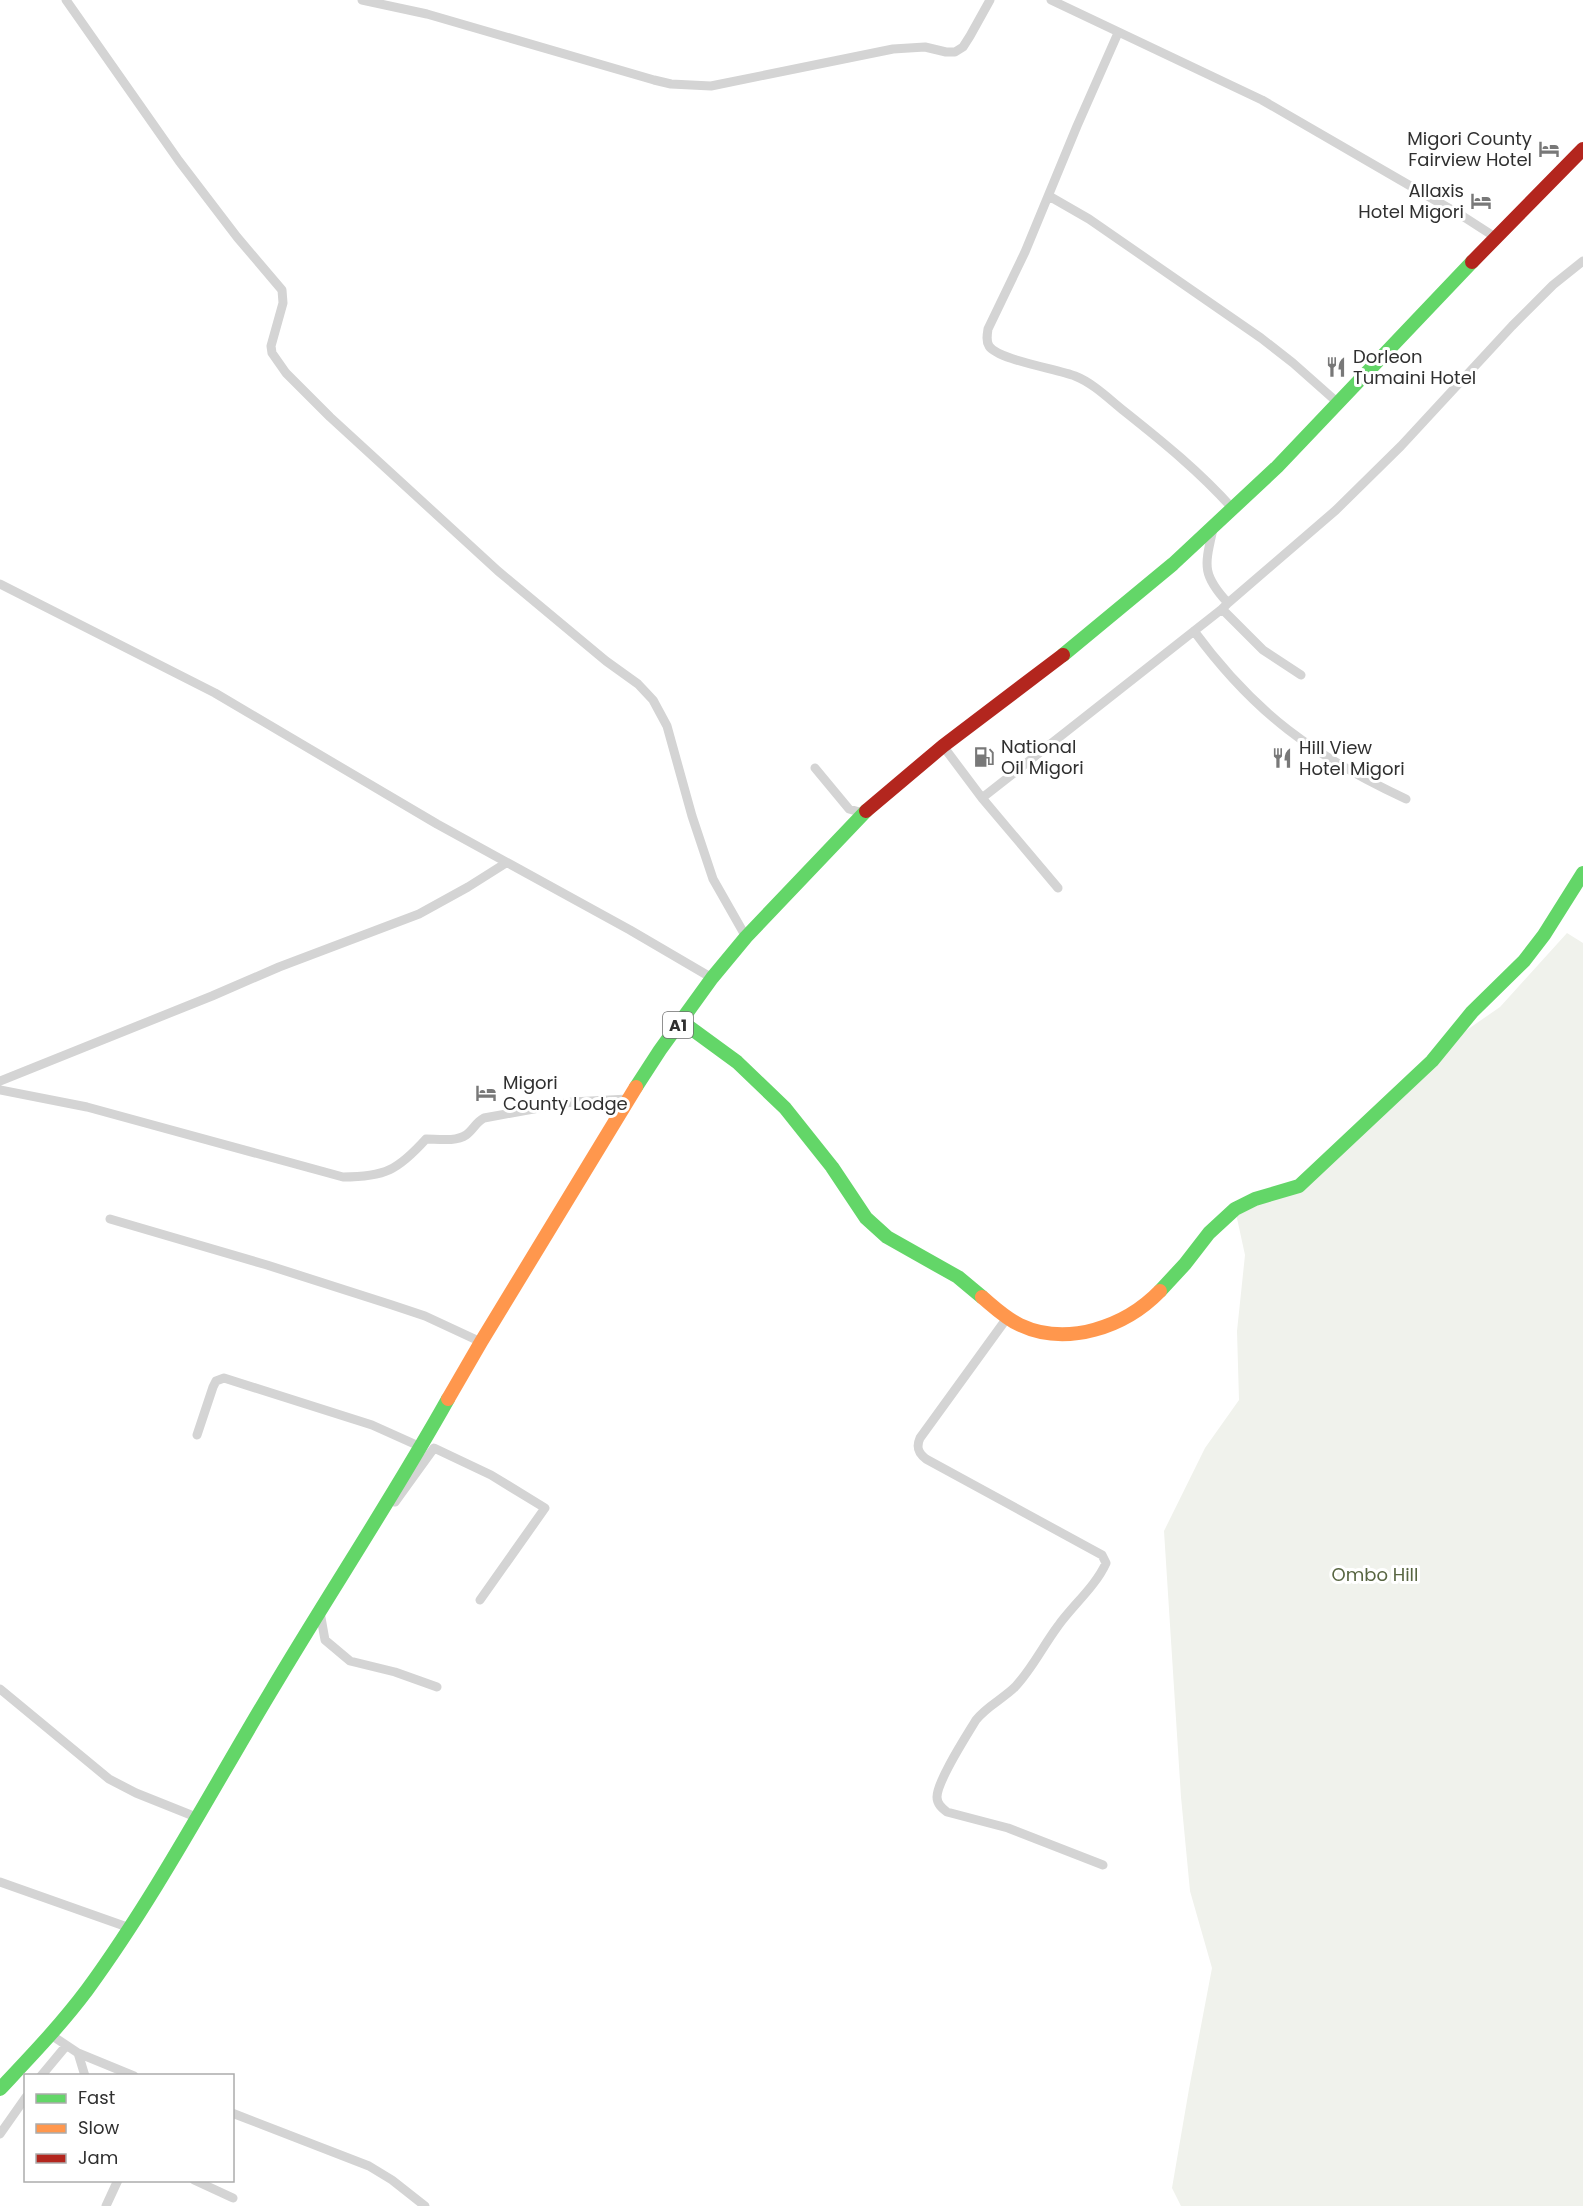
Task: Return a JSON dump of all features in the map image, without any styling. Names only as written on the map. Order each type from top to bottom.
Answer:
[{"type":"main road","name":"A1","points":[[0,2089],[51,2035],[86,1991],[130,1928],[320,1610],[421,1448],[481,1342],[628,1099],[712,978],[746,937],[863,813],[943,746],[1079,642],[1213,529],[1304,439],[1495,237],[1583,149]]},
{"type":"main road","points":[[681,1021],[737,1062],[785,1108],[832,1167],[866,1218],[887,1237],[958,1277],[1007,1318],[1022,1326],[1058,1334],[1077,1334],[1115,1323],[1134,1313],[1151,1300],[1221,1220],[1244,1203],[1299,1186],[1402,1091],[1448,1043],[1472,1012],[1524,961],[1544,935],[1583,873]]},
{"type":"street","points":[[66,0],[179,161],[237,237],[282,290],[283,303],[271,346],[272,353],[286,373],[330,417],[498,571],[606,661],[638,684],[653,700],[667,726],[710,871],[746,937]]},
{"type":"street","points":[[362,0],[427,14],[654,80],[671,84],[711,87],[802,66],[893,49],[925,47],[956,52],[963,47],[990,0]]},
{"type":"street","points":[[1051,0],[1262,100],[1495,237]]},
{"type":"street","points":[[1119,33],[1077,126],[1025,252],[988,329],[987,339],[989,346],[998,353],[1059,370],[1088,383],[1177,453],[1233,509]]},
{"type":"street","points":[[1049,196],[1089,219],[1261,338],[1337,402]]},
{"type":"street","points":[[982,798],[1194,631],[1313,532],[1401,446],[1506,332],[1553,285],[1583,261]]},
{"type":"street","points":[[1213,529],[1207,556],[1207,570],[1225,606],[1263,650],[1301,675]]},
{"type":"street","points":[[0,584],[214,693],[506,863],[630,930],[712,978]]},
{"type":"street","points":[[1194,631],[1235,682],[1283,727],[1333,762],[1406,800]]},
{"type":"street","points":[[943,746],[982,798],[1058,888]]},
{"type":"street","points":[[815,768],[849,809],[863,813]]},
{"type":"street","points":[[0,1081],[279,967],[419,914],[506,863]]},
{"type":"street","points":[[0,1090],[87,1107],[343,1177],[373,1175],[389,1171],[407,1160],[426,1139],[461,1137],[469,1133],[480,1119],[572,1102],[628,1099]]},
{"type":"street","points":[[110,1219],[392,1305],[425,1316],[481,1342]]},
{"type":"street","points":[[1007,1318],[920,1438],[919,1451],[934,1464],[1102,1555],[1106,1563],[1095,1581],[1058,1626],[1024,1677],[976,1720],[944,1778],[937,1797],[940,1806],[947,1812],[1008,1828],[1103,1866]]},
{"type":"street","points":[[197,1435],[213,1387],[216,1381],[224,1378],[372,1425],[421,1448]]},
{"type":"street","points":[[436,1687],[395,1672],[350,1661],[325,1640],[320,1610],[434,1448],[491,1475],[545,1508],[480,1600]]},
{"type":"street","points":[[0,1689],[109,1779],[136,1793],[196,1816]]},
{"type":"street","points":[[0,1882],[130,1928]]},
{"type":"street","points":[[51,2035],[78,2053],[119,2073]]},
{"type":"street","points":[[42,2074],[66,2046]]},
{"type":"street","points":[[78,2053],[84,2074]]},
{"type":"street","points":[[0,2134],[24,2100]]},
{"type":"street","points":[[234,2114],[369,2166],[392,2180],[425,2206]]},
{"type":"street","points":[[106,2206],[118,2182]]},
{"type":"street","points":[[196,2182],[233,2198]]},
{"type":"green space","name":"Ombo Hill","points":[[1567,933],[1583,943],[1583,2206],[1181,2206],[1172,2188],[1212,1968],[1190,1891],[1181,1797],[1164,1531],[1205,1448],[1239,1400],[1237,1331],[1245,1255],[1235,1209],[1282,1192],[1448,1043],[1500,1007]]},
{"type":"traffic: fast","points":[[1063,655],[1173,564],[1277,467],[1472,262]]},
{"type":"traffic: fast","points":[[636,1087],[712,978],[746,937],[866,811]]},
{"type":"traffic: fast","points":[[1160,1291],[1209,1233],[1235,1209],[1255,1199],[1299,1186],[1432,1061],[1472,1012],[1524,961],[1544,935],[1583,873]]},
{"type":"traffic: fast","points":[[681,1021],[737,1062],[785,1108],[832,1167],[866,1218],[887,1237],[958,1277],[982,1297]]},
{"type":"traffic: fast","points":[[0,2089],[77,2003],[112,1955],[182,1844],[292,1656],[448,1399]]},
{"type":"traffic: slow","points":[[448,1399],[636,1087]]},
{"type":"traffic: slow","points":[[982,1297],[1020,1325],[1057,1334],[1094,1330],[1113,1323],[1130,1315],[1160,1291]]},
{"type":"traffic: jam","points":[[1472,262],[1583,149]]},
{"type":"traffic: jam","points":[[866,811],[943,746],[1063,655]]},
{"type":"place","name":"Migori County Fairview Hotel","points":[[1549,149]]},
{"type":"place","name":"Allaxis Hotel Migori","points":[[1481,201]]},
{"type":"place","name":"Dorleon Tumaini Hotel","points":[[1336,367]]},
{"type":"place","name":"National Oil Migori","points":[[984,757]]},
{"type":"place","name":"Hill View Hotel Migori","points":[[1282,758]]},
{"type":"place","name":"Migori County Lodge","points":[[486,1093]]}]
